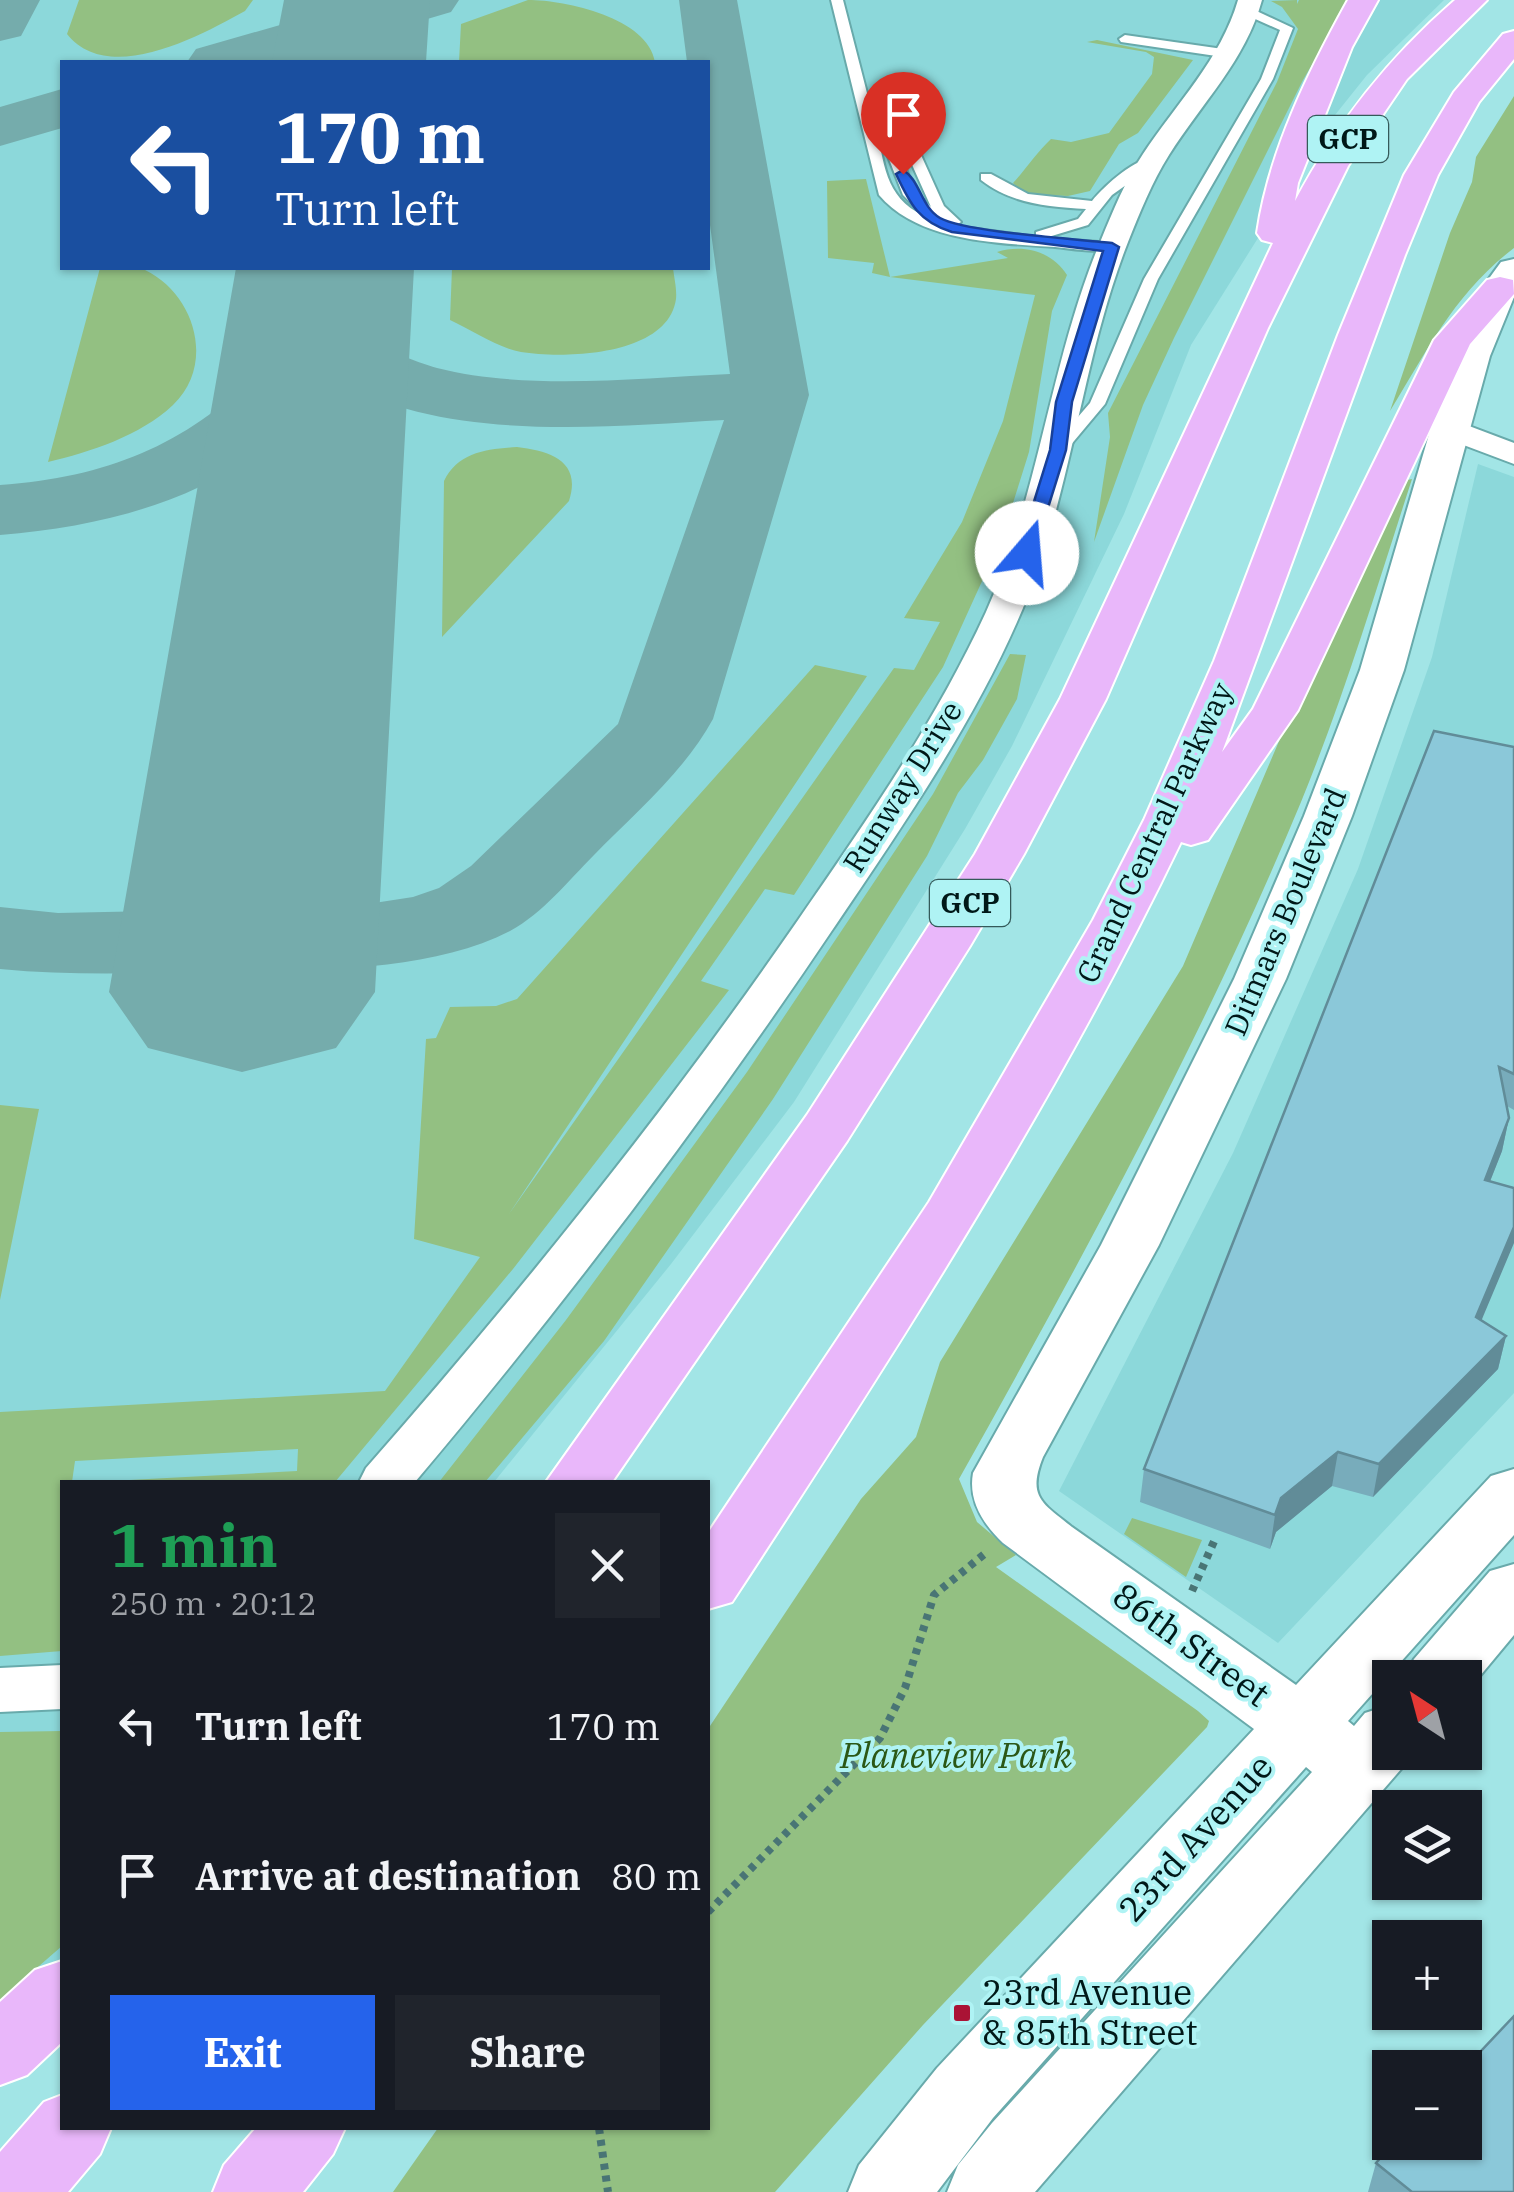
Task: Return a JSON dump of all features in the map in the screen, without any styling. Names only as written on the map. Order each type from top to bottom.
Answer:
[{"type":"highway","name":"GCP","points":[[579,1480],[847,1101],[993,864],[1099,668],[1264,296],[1317,191],[1354,128],[1395,73],[1472,0]]},
{"type":"highway","points":[[1264,296],[1279,190],[1337,46],[1377,3]]},
{"type":"highway","name":"Grand Central Parkway","points":[[710,1581],[811,1435],[944,1227],[1094,966],[1168,819],[1225,690],[1422,175],[1474,85],[1514,40]]},
{"type":"highway","points":[[1094,966],[1275,710],[1453,340],[1507,279]]},
{"type":"highway","points":[[550,1480],[644,1389]]},
{"type":"highway","points":[[0,2051],[60,1996]]},
{"type":"highway","points":[[16,2192],[70,2130]]},
{"type":"highway","points":[[253,2192],[303,2130]]},
{"type":"street","name":"Runway Drive","points":[[387,1480],[482,1371],[761,1004],[860,858],[953,708],[1006,608],[1058,450],[1064,402],[1112,247],[1153,160],[1224,53],[1249,5]]},
{"type":"street","name":"Ditmars Boulevard","points":[[1011,1532],[1003,1496],[1004,1470],[1130,1244],[1260,978],[1328,816],[1382,670],[1471,356],[1507,279]]},
{"type":"street","points":[[1448,428],[1514,454]]},
{"type":"street","name":"23rd Avenue","points":[[920,2180],[978,2078],[1514,1493]]},
{"type":"street","name":"86th Street","points":[[1011,1532],[1300,1724],[1372,1750]]},
{"type":"street","points":[[1453,1660],[1514,1589]]},
{"type":"street","points":[[0,1690],[60,1686]]},
{"type":"street","points":[[987,2192],[1020,2149],[1372,1754]]},
{"type":"lane","points":[[837,0],[862,94],[866,128],[891,203],[918,223],[1112,247]]},
{"type":"lane","points":[[1058,450],[1097,404],[1151,279],[1268,79],[1287,28],[1249,5]]},
{"type":"lane","points":[[1125,39],[1224,53]]},
{"type":"lane","points":[[862,94],[884,128],[918,207],[934,221],[976,233]]},
{"type":"lane","points":[[862,94],[902,126],[938,208],[976,233]]},
{"type":"lane","points":[[1018,238],[1082,222],[1107,192],[1153,160]]},
{"type":"lane","points":[[986,178],[1006,193],[1021,198],[1097,206]]},
{"type":"path","points":[[710,1910],[880,1738],[905,1688],[934,1595],[1011,1532]]},
{"type":"path","points":[[600,2130],[608,2192]]},
{"type":"shaded area","points":[[0,0],[1444,0],[1367,75],[1335,115],[1191,345],[1124,514],[1012,746],[965,829],[794,1102],[671,1264],[496,1480],[60,1480],[60,1970],[0,2019]]},
{"type":"shaded area","points":[[1478,464],[1514,477],[1514,1393],[1278,1643],[1059,1491],[1233,1153],[1358,869],[1432,657]]},
{"type":"green space","points":[[79,0],[253,0],[245,11],[180,43],[129,56],[106,56],[85,49],[67,34]]},
{"type":"green space","points":[[528,0],[563,4],[622,23],[638,34],[654,60],[459,60],[461,24]]},
{"type":"green space","points":[[1297,0],[1297,4],[1299,0],[1350,0],[1303,80],[1174,338],[1143,405],[1094,542],[1110,437],[1108,413],[1277,82],[1298,29],[1282,7],[1271,1]]},
{"type":"green space","points":[[1097,40],[1193,60],[1138,133],[1119,144],[1090,191],[1068,196],[1023,194],[1013,183],[1051,139],[1071,142],[1109,133],[1152,74],[1154,57],[1146,52],[1087,42]]},
{"type":"green space","points":[[1514,96],[1514,248],[1459,303],[1390,411],[1450,233],[1472,182],[1476,157]]},
{"type":"green space","points":[[866,179],[890,277],[872,273],[874,263],[828,258],[827,181]]},
{"type":"green space","points":[[1017,249],[1045,255],[1067,275],[1052,311],[1029,452],[1003,535],[943,667],[794,895],[765,889],[701,981],[729,990],[513,1269],[337,1480],[129,1480],[297,1471],[298,1449],[75,1461],[72,1480],[60,1480],[60,1651],[0,1656],[0,1412],[385,1391],[480,1257],[414,1239],[426,1039],[436,1038],[450,1007],[496,1006],[517,999],[815,665],[867,676],[509,1214],[894,668],[914,670],[940,622],[904,618],[962,522],[1003,421],[1035,295],[890,277],[1008,258],[997,252]]},
{"type":"green space","points":[[99,270],[145,270],[177,295],[194,331],[194,370],[186,388],[173,405],[145,426],[97,448],[48,462]]},
{"type":"green space","points":[[452,270],[673,270],[676,299],[669,318],[655,332],[612,350],[563,355],[521,352],[450,320]]},
{"type":"green space","points":[[517,447],[551,455],[567,467],[572,487],[569,501],[442,637],[444,481],[465,458]]},
{"type":"green space","name":"Planeview Park","points":[[1412,479],[1332,722],[1263,889],[1140,1146],[959,1479],[977,1522],[1016,1555],[996,1567],[1198,1711],[1209,1721],[1207,1727],[923,2025],[775,2192],[393,2192],[437,2130],[710,2130],[710,1726],[861,1499],[916,1437],[940,1362],[1183,966],[1297,699],[1397,482]]},
{"type":"green space","points":[[1010,654],[1026,655],[1017,699],[983,760],[958,793],[927,856],[773,1099],[604,1341],[487,1480],[441,1480],[566,1320],[747,1072],[933,794]]},
{"type":"green space","points":[[0,1105],[39,1109],[0,1300]]},
{"type":"green space","points":[[1132,1518],[1202,1540],[1186,1577],[1124,1534]]},
{"type":"green space","points":[[60,1731],[60,1948],[0,2000],[0,1732]]},
{"type":"building","points":[[1434,731],[1514,747],[1514,1074],[1499,1067],[1509,1118],[1485,1180],[1514,1188],[1514,1227],[1476,1317],[1506,1336],[1379,1464],[1338,1452],[1281,1498],[1275,1515],[1144,1469]]},
{"type":"building","points":[[1514,2016],[1514,2192],[1412,2192],[1376,2163],[1379,2160],[1482,2160],[1482,2050]]},
{"type":"taxiway","points":[[0,23],[11,0]]},
{"type":"taxiway","points":[[225,60],[430,0]]},
{"type":"taxiway","points":[[708,0],[771,395]]},
{"type":"taxiway","points":[[0,127],[60,109]]},
{"type":"taxiway","points":[[319,318],[347,354],[385,376],[434,391],[550,402],[771,395]]},
{"type":"taxiway","points":[[0,510],[96,496],[189,463],[254,421],[313,357]]},
{"type":"taxiway","points":[[0,938],[58,944],[374,934],[434,925],[475,909],[506,887],[655,740],[667,719],[771,395]]},
{"type":"runway","points":[[349,60],[357,0]]},
{"type":"runway","points":[[242,992],[325,270]]},
{"type":"place","name":"23rd Avenue & 85th Street","points":[[962,2013]]},
{"type":"route","points":[[903,174],[918,207],[934,221],[952,228],[1112,247],[1064,402],[1058,450],[1027,553]]}]
